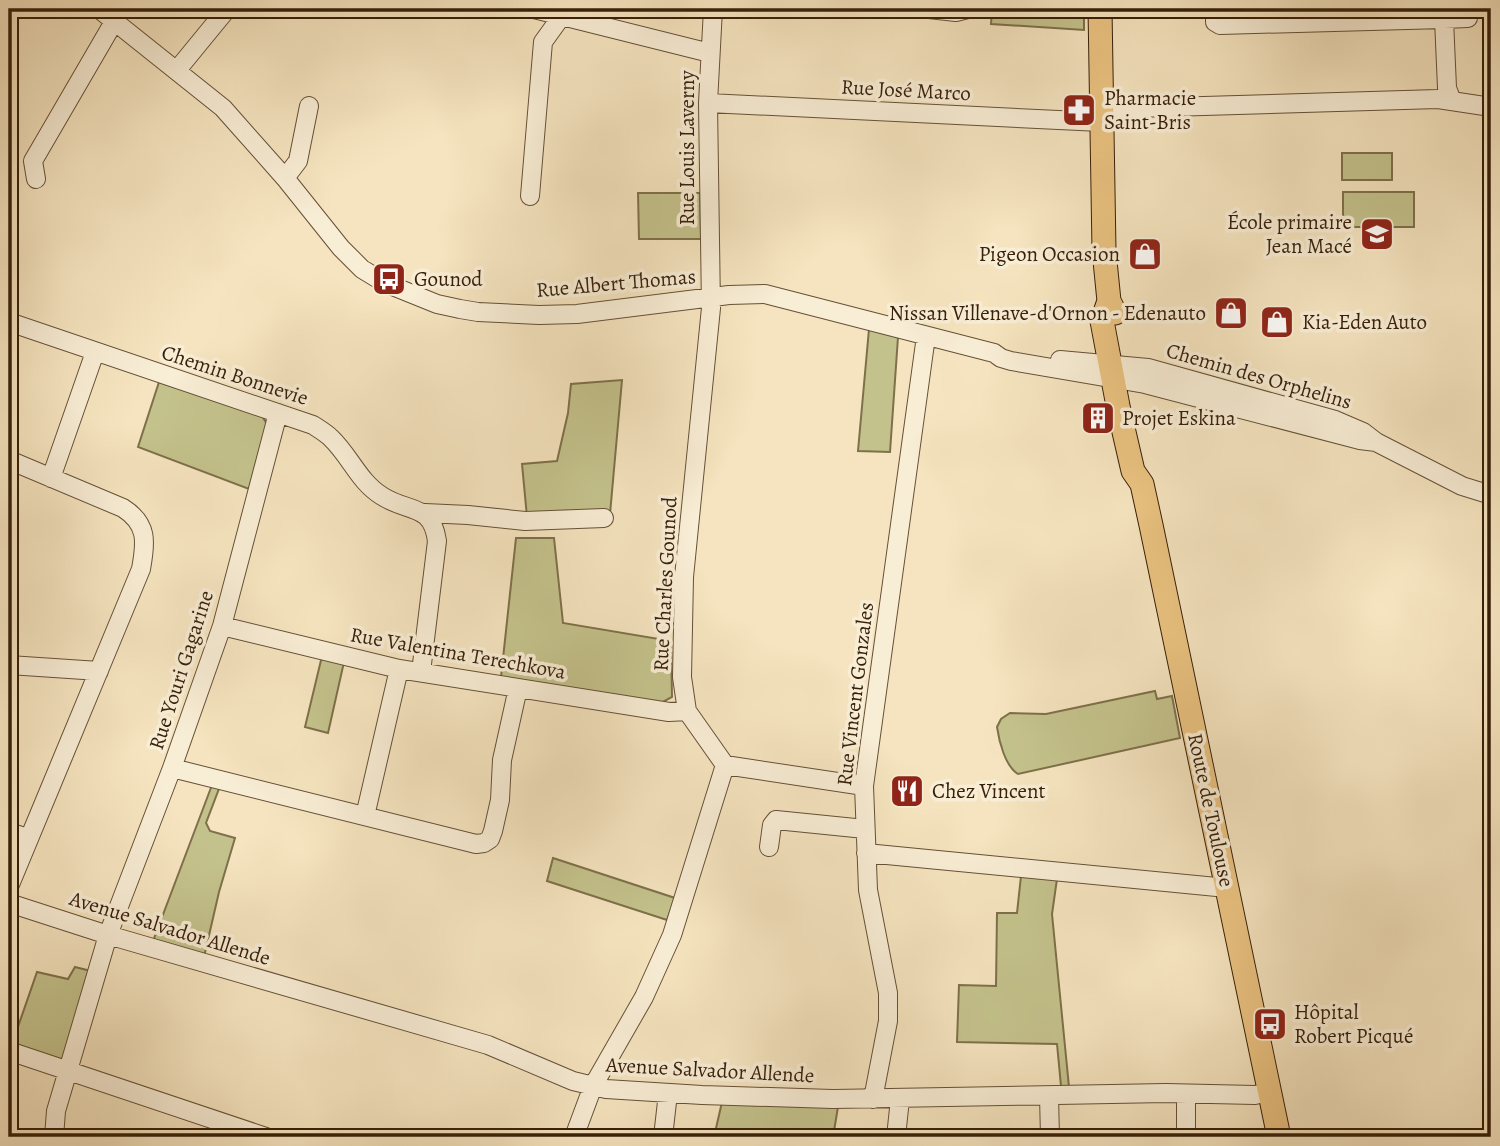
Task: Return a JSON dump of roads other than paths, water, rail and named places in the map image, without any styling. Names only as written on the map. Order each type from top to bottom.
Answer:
[{"type":"main road","name":"Route de Toulouse","points":[[1100,9],[1104,251],[1109,301],[1102,321],[1119,372],[1133,471],[1142,484],[1279,1137]]},
{"type":"street","name":"Rue Albert Thomas","points":[[99,9],[223,108],[285,178],[341,248],[362,269],[385,283],[437,304],[478,312],[577,313],[711,297],[765,294],[994,353],[1003,352],[1119,372]]},
{"type":"street","points":[[177,70],[227,9]]},
{"type":"street","name":"Rue Louis Laverny","points":[[534,9],[710,53],[708,103],[711,297]]},
{"type":"street","points":[[710,53],[713,9]]},
{"type":"street","points":[[929,9],[956,12],[968,9]]},
{"type":"street","points":[[1215,9],[1216,22],[1220,25],[1468,18]]},
{"type":"street","points":[[530,196],[543,42],[561,17]]},
{"type":"street","points":[[1444,19],[1447,88],[1452,101]]},
{"type":"street","points":[[36,179],[33,161],[115,20]]},
{"type":"street","name":"Rue José Marco","points":[[708,103],[1101,116],[1438,99],[1491,107]]},
{"type":"street","points":[[285,178],[298,161],[309,106]]},
{"type":"street","name":"Rue Charles Gounod","points":[[711,297],[684,577],[682,677],[687,711],[725,765]]},
{"type":"street","name":"Chemin Bonnevie","points":[[9,322],[313,425],[332,439],[369,487],[384,498],[425,513],[525,521],[604,518]]},
{"type":"street","name":"Rue Vincent Gonzales","points":[[873,1099],[888,1021],[888,993],[870,906],[864,786],[926,336]]},
{"type":"street","points":[[51,478],[95,352]]},
{"type":"street","name":"Chemin des Orphelins","points":[[1119,372],[1170,390],[1376,442],[1462,486],[1491,495]]},
{"type":"street","name":"Rue Youri Gagarine","points":[[54,1137],[56,1111],[108,935],[172,768],[222,626],[278,413]]},
{"type":"street","points":[[9,460],[134,514],[140,523],[145,548],[141,569],[9,887]]},
{"type":"street","points":[[421,672],[437,541],[435,525],[425,513]]},
{"type":"street","name":"Rue Valentina Terechkova","points":[[222,626],[399,670],[668,712],[687,711]]},
{"type":"street","points":[[9,665],[99,671]]},
{"type":"street","points":[[365,816],[399,670]]},
{"type":"street","points":[[172,768],[475,844],[484,844],[490,839],[500,800],[502,760],[518,688]]},
{"type":"street","points":[[574,1137],[593,1086],[644,997],[672,935],[725,765],[864,786]]},
{"type":"street","points":[[769,847],[772,825],[776,820],[865,829]]},
{"type":"street","points":[[9,832],[28,838]]},
{"type":"street","points":[[866,853],[1227,888]]},
{"type":"street","name":"Avenue Salvador Allende","points":[[9,903],[108,935],[476,1041],[573,1081],[624,1091],[873,1099],[1269,1093]]},
{"type":"street","points":[[9,1051],[266,1137]]},
{"type":"street","points":[[663,1137],[668,1093]]},
{"type":"street","points":[[1186,1095],[1186,1137]]},
{"type":"street","points":[[1049,1096],[1050,1137]]},
{"type":"street","points":[[895,1137],[900,1099]]},
{"type":"place","name":"Pharmacie Saint-Bris","points":[[1079,110]]},
{"type":"place","name":"École primaire Jean Macé","points":[[1377,234]]},
{"type":"place","name":"Pigeon Occasion","points":[[1145,254]]},
{"type":"place","name":"Gounod","points":[[389,279]]},
{"type":"place","name":"Nissan Villenave-d'Ornon - Edenauto","points":[[1231,313]]},
{"type":"place","name":"Kia-Eden Auto","points":[[1277,322]]},
{"type":"place","name":"Projet Eskina","points":[[1098,418]]},
{"type":"place","name":"Chez Vincent","points":[[907,791]]},
{"type":"place","name":"Hôpital Robert Picqué","points":[[1270,1024]]}]
